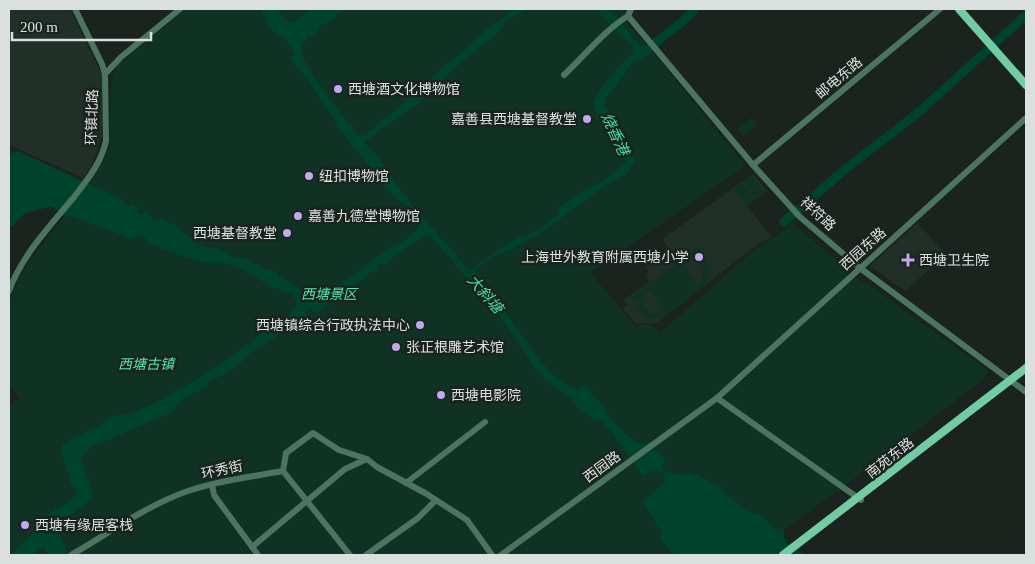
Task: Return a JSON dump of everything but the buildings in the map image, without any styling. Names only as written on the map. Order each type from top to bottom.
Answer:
[{"type":"main road","points":[[959,9],[1026,78]]},
{"type":"main road","points":[[966,9],[982,31]]},
{"type":"main road","points":[[1005,57],[1026,85]]},
{"type":"main road","points":[[1012,381],[1026,368]]},
{"type":"main road","points":[[1012,381],[1026,372]]},
{"type":"main road","name":"南苑东路","points":[[791,555],[836,517],[1012,381]]},
{"type":"main road","name":"南苑东路","points":[[783,555],[836,517]]},
{"type":"street","points":[[75,9],[105,74]]},
{"type":"street","name":"环镇北路","points":[[9,291],[20,267],[94,170],[104,151],[106,141],[105,74],[121,57],[180,9]]},
{"type":"street","points":[[564,75],[620,21],[628,16],[631,9]]},
{"type":"street","name":"邮电东路","points":[[754,165],[940,9]]},
{"type":"street","name":"祥符路","points":[[628,16],[800,217],[860,268],[1026,392]]},
{"type":"street","name":"西园东路","points":[[717,398],[1026,118]]},
{"type":"street","points":[[717,398],[859,499]]},
{"type":"street","name":"西园路","points":[[502,555],[717,398]]},
{"type":"street","points":[[406,483],[485,422]]},
{"type":"street","points":[[350,555],[283,471],[286,453],[313,433],[338,450],[367,459],[377,467],[436,500],[467,520],[492,555]]},
{"type":"street","points":[[252,547],[345,469],[367,459]]},
{"type":"street","name":"环秀街","points":[[71,555],[162,503],[184,493],[212,484],[283,471]]},
{"type":"street","points":[[212,484],[214,495],[258,555]]},
{"type":"street","points":[[366,555],[418,518],[436,500]]},
{"type":"shaded area","points":[[9,9],[70,9],[102,75],[102,135],[91,169],[83,178],[9,145]]},
{"type":"shaded area","name":"上海世外教育附属西塘小学","points":[[753,174],[767,191],[747,206],[772,237],[758,244],[655,324],[637,325],[623,309],[627,305],[623,300],[649,282],[646,276],[649,273],[645,266],[668,248],[662,239]]},
{"type":"shaded area","name":"西塘卫生院","points":[[917,223],[947,254],[905,291],[870,266]]},
{"type":"green space","name":"西塘景区","points":[[186,9],[631,9],[622,18],[642,39],[742,162],[743,168],[590,272],[636,327],[649,325],[659,332],[693,305],[746,257],[792,223],[843,265],[848,275],[868,284],[987,370],[985,378],[850,482],[789,526],[758,555],[9,555],[9,406],[20,398],[9,384],[9,305],[23,270],[91,181],[109,151],[111,83],[117,65]]},
{"type":"green space","points":[[752,117],[758,125],[743,137],[737,129]]},
{"type":"green space","points":[[752,176],[764,192],[756,198],[744,182]]},
{"type":"green space","points":[[742,183],[754,199],[746,205],[734,189]]},
{"type":"green space","points":[[699,246],[703,250],[696,255],[707,263],[709,275],[706,283],[672,311],[656,319],[648,318],[639,309],[637,300],[634,302],[631,297]],"holes":[[[693,261],[701,265],[704,271],[697,284],[683,265]],[[649,290],[664,309],[657,313],[651,313],[644,307],[643,298]]]},
{"type":"water","name":"大斜塘","points":[[263,9],[278,9],[284,19],[290,23],[312,9],[343,9],[333,19],[320,26],[317,32],[306,36],[307,40],[303,42],[302,52],[316,79],[330,98],[358,135],[364,136],[486,30],[507,15],[511,9],[531,9],[509,20],[499,32],[468,56],[439,83],[439,87],[435,90],[433,89],[418,104],[365,142],[381,161],[414,208],[470,270],[515,239],[537,230],[560,213],[558,210],[562,204],[607,179],[610,177],[610,173],[612,174],[627,162],[596,117],[597,113],[593,103],[603,85],[632,54],[634,47],[617,30],[621,26],[640,46],[643,45],[647,50],[621,74],[623,76],[616,84],[612,81],[604,93],[605,106],[635,161],[627,174],[603,187],[545,230],[516,247],[491,258],[475,270],[539,359],[555,376],[574,388],[578,389],[586,385],[587,388],[593,389],[589,391],[622,430],[637,442],[649,441],[654,450],[657,450],[666,460],[661,467],[666,472],[670,471],[681,475],[694,473],[722,488],[741,507],[761,515],[779,533],[780,529],[784,530],[787,543],[806,555],[674,555],[660,539],[662,533],[642,501],[665,482],[663,478],[665,476],[661,471],[655,470],[643,476],[619,442],[617,442],[612,432],[600,419],[595,421],[582,410],[584,416],[572,399],[551,384],[534,367],[490,303],[431,237],[427,235],[387,261],[388,263],[378,264],[379,268],[369,272],[368,276],[341,298],[338,298],[316,314],[310,309],[309,312],[306,311],[306,318],[301,320],[300,323],[265,343],[266,345],[259,347],[249,354],[245,360],[218,378],[207,382],[207,386],[187,397],[175,407],[173,412],[89,448],[81,460],[93,492],[92,498],[55,527],[69,555],[49,555],[42,547],[32,555],[10,555],[39,527],[47,515],[55,509],[53,507],[56,505],[57,510],[59,509],[78,492],[70,482],[62,455],[61,449],[64,443],[100,425],[107,419],[123,413],[125,416],[188,384],[247,344],[253,343],[252,340],[287,317],[298,305],[294,297],[286,291],[272,288],[241,269],[224,263],[208,264],[148,244],[145,237],[139,235],[135,240],[71,216],[62,216],[55,208],[48,207],[24,214],[9,229],[9,152],[18,151],[125,201],[124,204],[128,207],[131,204],[138,208],[136,212],[142,215],[145,210],[150,214],[151,219],[157,222],[161,218],[176,226],[196,243],[210,249],[214,247],[229,253],[229,256],[248,259],[262,268],[274,271],[278,276],[290,282],[303,293],[319,301],[373,259],[410,236],[419,227],[407,206],[390,193],[336,125],[337,122],[320,100],[308,79],[290,58],[295,54],[283,36],[280,37],[266,24],[265,18],[260,11]]},
{"type":"waterway","points":[[602,9],[627,36]]},
{"type":"waterway","name":"烧香港","points":[[638,56],[681,23],[695,9]]},
{"type":"waterway","points":[[784,222],[848,167],[919,112],[1026,15]]},
{"type":"waterway","name":"烧香港","points":[[600,104],[599,100],[621,72]]},
{"type":"place","name":"西塘酒文化博物馆","points":[[338,89]]},
{"type":"place","name":"嘉善县西塘基督教堂","points":[[587,119]]},
{"type":"place","name":"纽扣博物馆","points":[[309,176]]},
{"type":"place","name":"嘉善九德堂博物馆","points":[[298,216]]},
{"type":"place","name":"西塘基督教堂","points":[[287,233]]},
{"type":"place","name":"上海世外教育附属西塘小学","points":[[699,257]]},
{"type":"place","name":"西塘卫生院","points":[[908,260]]},
{"type":"place","name":"西塘镇综合行政执法中心","points":[[420,325]]},
{"type":"place","name":"张正根雕艺术馆","points":[[396,347]]},
{"type":"place","name":"西塘电影院","points":[[441,395]]},
{"type":"place","name":"西塘有缘居客栈","points":[[25,525]]},
{"type":"park label","name":"西塘古镇","points":[[146,364]]}]
